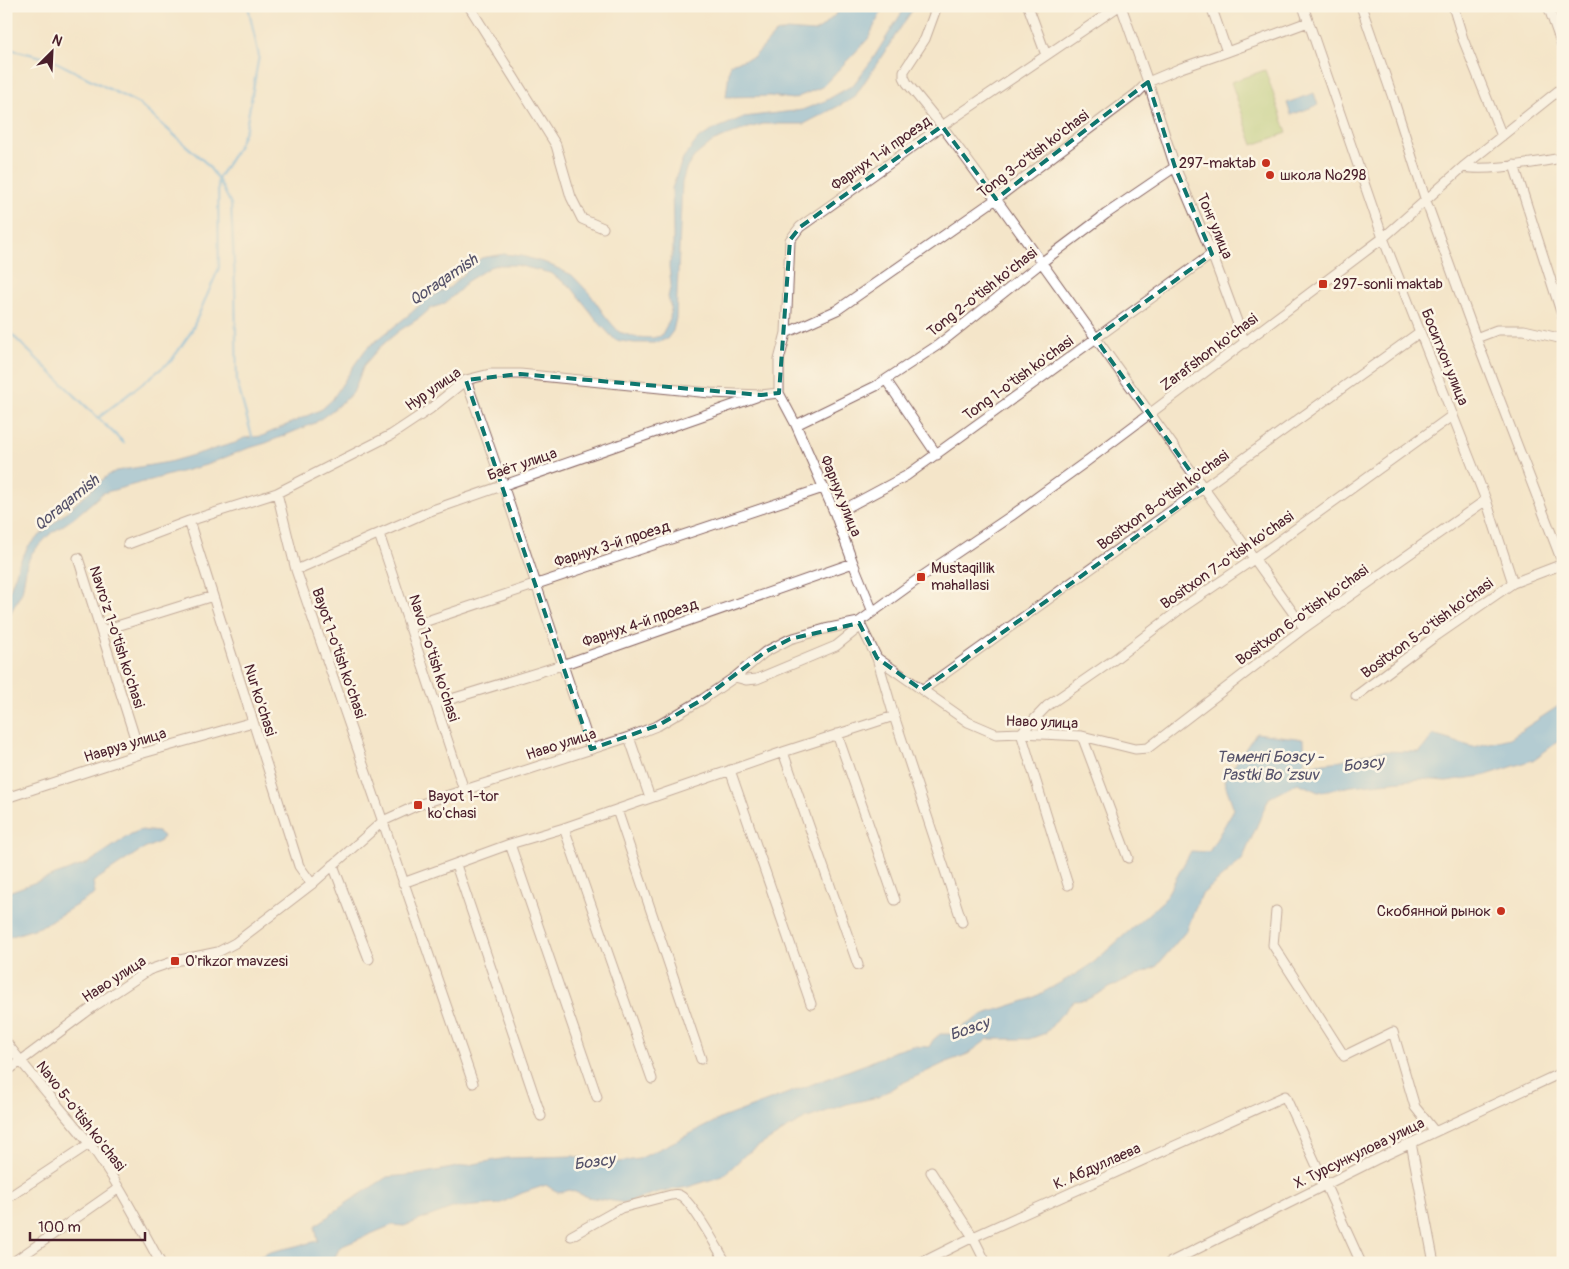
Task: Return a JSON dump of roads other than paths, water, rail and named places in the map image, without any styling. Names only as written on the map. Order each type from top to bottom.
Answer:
[{"type":"street","points":[[469,6],[556,145],[571,196],[582,219],[603,228]]},
{"type":"street","points":[[937,6],[925,39],[904,71],[907,83],[942,126],[996,199],[1304,628]]},
{"type":"street","points":[[1028,6],[1046,56]]},
{"type":"street","name":"Фарнух 1-й проезд","points":[[779,394],[779,360],[786,333],[790,240],[800,227],[942,126],[1120,6]]},
{"type":"street","name":"Тонг улица","points":[[1120,6],[1148,82],[1175,168],[1212,254],[1245,343]]},
{"type":"street","points":[[1211,6],[1227,52]]},
{"type":"street","name":"Боситхон улица","points":[[1303,6],[1383,238],[1454,415],[1486,500],[1514,583]]},
{"type":"street","points":[[1361,6],[1426,201],[1476,338],[1563,564],[1514,583]]},
{"type":"street","points":[[1453,6],[1463,39],[1502,136]]},
{"type":"street","points":[[1548,6],[1563,48]]},
{"type":"street","name":"Tong 3-o'tish ko'chasi","points":[[786,333],[838,310],[996,199],[1137,93],[1148,82],[1181,68],[1308,22]]},
{"type":"street","name":"Zarafshon ko'chasi","points":[[736,677],[746,680],[757,679],[836,646],[873,612],[1027,505],[1383,238],[1464,167],[1563,87]]},
{"type":"street","points":[[1464,167],[1473,169],[1563,158]]},
{"type":"street","points":[[1514,165],[1563,318]]},
{"type":"street","name":"Tong 2-o'tish ko'chasi","points":[[796,425],[876,386],[938,345],[1106,214],[1175,168]]},
{"type":"street","name":"Tong 1-o'tish ko'chasi","points":[[835,514],[906,476],[937,455],[1212,254]]},
{"type":"street","points":[[1476,338],[1497,330],[1524,330],[1563,338]]},
{"type":"street","name":"Bositxon 8-o'tish ko'chasi","points":[[922,690],[1420,332]]},
{"type":"street","name":"Нур улица","points":[[128,544],[278,493],[391,435],[430,409],[466,380],[490,374],[520,374],[710,393],[779,394]]},
{"type":"street","points":[[466,380],[591,749]]},
{"type":"street","points":[[886,380],[937,455]]},
{"type":"street","name":"Фарнух улица","points":[[779,394],[796,425],[835,514],[873,612]]},
{"type":"street","name":"Баёт улица","points":[[296,570],[430,511],[761,395]]},
{"type":"street","name":"Bositxon 7-o'tish ko'chasi","points":[[1021,733],[1046,706],[1116,659],[1183,607],[1254,559],[1454,415]]},
{"type":"street","name":"Фарнух 3-й проезд","points":[[410,626],[823,488]]},
{"type":"street","name":"Bayot 1-o'tish ko'chasi","points":[[278,493],[296,570],[473,1083]]},
{"type":"street","name":"Bositxon 6-o'tish ko'chasi","points":[[1135,749],[1148,748],[1304,628],[1486,500]]},
{"type":"street","name":"Nur ko'chasi","points":[[189,522],[299,866],[312,884]]},
{"type":"street","name":"Navo 1-o'tish ko'chasi","points":[[379,534],[464,790]]},
{"type":"street","name":"Navro'z 1-o'tish ko'chasi","points":[[78,558],[140,754]]},
{"type":"street","name":"Фарнух 4-й проезд","points":[[435,704],[562,665],[853,563]]},
{"type":"street","name":"Bositxon 5-o'tish ko'chasi","points":[[1356,696],[1433,638],[1514,583]]},
{"type":"street","points":[[101,631],[213,596]]},
{"type":"street","name":"Наво улица","points":[[6,1072],[93,1008],[149,970],[174,961],[218,952],[235,943],[312,884],[382,821],[418,805],[629,737],[658,725],[703,700],[736,677],[765,652],[790,639],[824,629],[860,624],[877,658],[968,722],[996,734],[1021,733],[1082,736],[1135,749]]},
{"type":"street","points":[[877,658],[894,716],[962,922]]},
{"type":"street","points":[[403,883],[510,844],[564,828],[836,734],[894,716]]},
{"type":"street","name":"Навруз улица","points":[[6,798],[140,754],[253,722]]},
{"type":"street","points":[[1021,733],[1068,885]]},
{"type":"street","points":[[836,734],[895,900]]},
{"type":"street","points":[[1082,736],[1128,858]]},
{"type":"street","points":[[629,737],[650,798]]},
{"type":"street","points":[[783,752],[858,965]]},
{"type":"street","points":[[730,770],[811,1004]]},
{"type":"street","points":[[617,810],[701,1059]]},
{"type":"street","points":[[564,828],[652,1079]]},
{"type":"street","points":[[510,844],[597,1097]]},
{"type":"street","points":[[334,865],[369,959]]},
{"type":"street","points":[[456,865],[542,1116]]},
{"type":"street","points":[[1276,911],[1273,945],[1344,1056],[1393,1032],[1415,1107],[1435,1132]]},
{"type":"street","name":"Navo 5-o'tish ko'chasi","points":[[6,1042],[89,1144],[119,1188],[160,1262]]},
{"type":"street","name":"Х. Турсункулова улица","points":[[1169,1263],[1190,1258],[1326,1184],[1563,1072]]},
{"type":"street","name":"К. Абдуллаева","points":[[922,1263],[973,1237],[1285,1096],[1326,1184]]},
{"type":"street","points":[[1411,1143],[1434,1263]]},
{"type":"street","points":[[6,1199],[89,1144]]},
{"type":"street","points":[[931,1172],[973,1237],[986,1263]]},
{"type":"street","points":[[1326,1184],[1361,1263]]},
{"type":"street","points":[[12,1263],[119,1188]]},
{"type":"street","points":[[571,1236],[620,1208],[671,1195],[678,1195],[684,1198],[704,1226],[726,1263]]},
{"type":"water","points":[[841,6],[884,6],[868,39],[822,87],[793,99],[770,96],[726,97],[730,64],[754,57],[776,33],[787,30],[814,32],[837,13]]},
{"type":"water","points":[[906,6],[915,6],[854,98],[804,124],[763,124],[745,129],[712,142],[694,157],[686,169],[682,183],[676,318],[673,331],[667,339],[655,343],[634,343],[615,340],[571,287],[550,273],[516,265],[490,267],[466,282],[444,304],[431,308],[380,347],[364,365],[353,393],[315,423],[206,465],[103,493],[74,518],[49,535],[32,553],[27,564],[22,592],[6,621],[6,600],[18,565],[29,545],[107,476],[116,471],[169,462],[235,443],[244,438],[262,436],[322,409],[332,400],[366,349],[425,300],[450,287],[481,258],[504,254],[522,256],[546,263],[572,275],[590,294],[619,332],[635,337],[652,338],[661,336],[670,319],[671,308],[668,297],[671,284],[669,266],[673,250],[672,188],[683,158],[698,139],[713,130],[744,117],[802,110],[825,101],[853,85],[872,60]]},
{"type":"water","points":[[1314,93],[1318,105],[1291,115],[1287,103]]},
{"type":"water","name":"Төменгі Бозсу - Pastki Boʻzsuv","points":[[1563,703],[1563,738],[1533,760],[1483,776],[1446,781],[1421,779],[1352,786],[1318,792],[1298,783],[1269,798],[1242,860],[1200,896],[1187,930],[1156,967],[1086,1000],[1074,1001],[1046,1033],[1029,1039],[988,1039],[968,1054],[898,1085],[878,1097],[847,1104],[805,1119],[746,1154],[723,1176],[688,1187],[658,1192],[626,1203],[587,1197],[570,1190],[558,1193],[546,1185],[522,1193],[499,1204],[452,1208],[404,1226],[392,1225],[340,1247],[332,1263],[246,1263],[270,1252],[318,1241],[315,1226],[387,1177],[419,1174],[507,1158],[573,1156],[605,1164],[639,1159],[722,1118],[866,1064],[895,1051],[913,1046],[929,1047],[940,1034],[951,1034],[984,1014],[1031,999],[1094,962],[1164,900],[1191,851],[1209,852],[1234,809],[1224,781],[1256,733],[1304,739],[1305,765],[1333,762],[1378,751],[1420,752],[1433,735],[1473,747],[1510,738]]},
{"type":"water","points":[[141,830],[158,832],[163,836],[161,841],[138,852],[93,882],[95,894],[40,927],[6,938],[6,893],[88,863],[131,834]]},
{"type":"waterway","points":[[98,418],[171,361],[191,332],[219,268],[218,179],[237,149],[246,128],[259,56],[248,6]]},
{"type":"waterway","points":[[6,48],[50,59],[139,104],[206,163],[218,179],[231,204],[237,382],[253,440]]},
{"type":"waterway","points":[[6,329],[124,443]]},
{"type":"place","name":"297-maktab","points":[[1266,163]]},
{"type":"place","name":"школа №298","points":[[1270,175]]},
{"type":"place","name":"297-sonli maktab","points":[[1323,284]]},
{"type":"place","name":"Mustaqillik mahallasi","points":[[921,577]]},
{"type":"place","name":"Bayot 1-tor ko'chasi","points":[[418,805]]},
{"type":"place","name":"Скобянной рынок","points":[[1501,911]]},
{"type":"place","name":"O'rikzor mavzesi","points":[[175,961]]},
{"type":"water label","name":"Qoraqamish","points":[[443,279]]},
{"type":"water label","name":"Qoraqamish","points":[[66,502]]},
{"type":"water label","name":"Бозсу","points":[[1363,763]]},
{"type":"water label","name":"Бозсу","points":[[969,1028]]},
{"type":"water label","name":"Бозсу","points":[[594,1161]]}]
